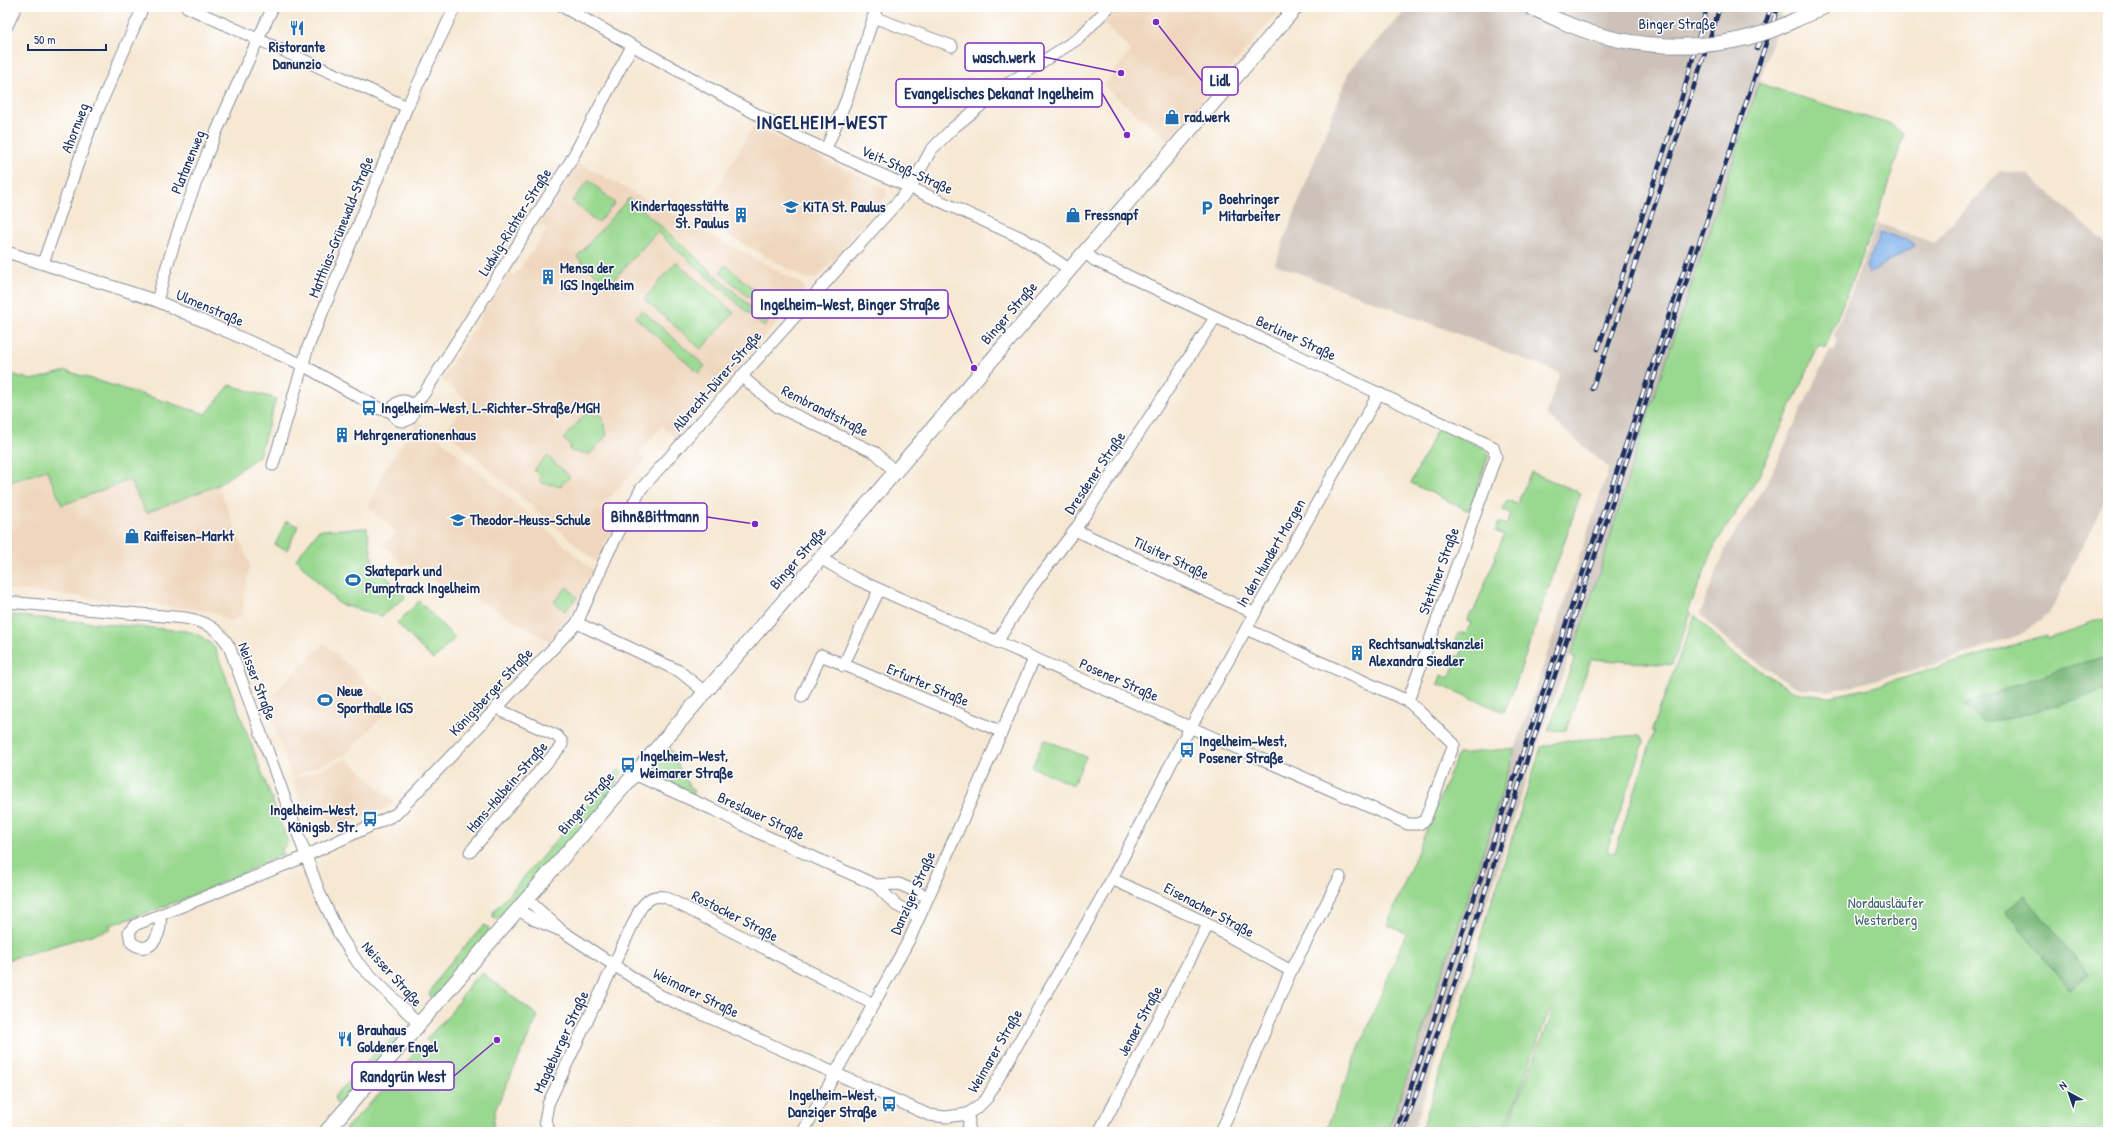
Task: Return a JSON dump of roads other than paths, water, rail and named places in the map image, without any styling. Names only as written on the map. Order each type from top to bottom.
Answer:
[{"type":"main road","name":"Binger Straße","points":[[326,1132],[526,898],[1296,7]]},
{"type":"main road","name":"Binger Straße","points":[[1530,7],[1589,32],[1629,41],[1684,44],[1730,41],[1768,32],[1824,7]]},
{"type":"street","points":[[7,26],[16,7]]},
{"type":"street","name":"Ahornweg","points":[[43,263],[91,126],[143,7]]},
{"type":"street","points":[[187,7],[259,38],[407,107]]},
{"type":"street","name":"Platanenweg","points":[[157,301],[178,230],[204,159],[238,80],[274,7]]},
{"type":"street","name":"Matthias-Grünewald-Straße","points":[[273,465],[302,364],[407,107],[455,7]]},
{"type":"street","name":"Veit-Stoß-Straße","points":[[563,7],[798,136],[1024,239],[1069,269]]},
{"type":"street","name":"Albrecht-Dürer-Straße","points":[[577,624],[608,553],[642,489],[741,376],[911,188],[931,150],[953,128],[1009,83],[1079,38],[1109,7]]},
{"type":"street","points":[[826,149],[847,98],[875,12],[952,46]]},
{"type":"street","name":"Ludwig-Richter-Straße","points":[[412,406],[423,395],[570,162],[632,46]]},
{"type":"street","name":"Ulmenstraße","points":[[7,252],[157,301],[302,364],[376,407],[393,412]]},
{"type":"street","name":"Berliner Straße","points":[[1085,252],[1094,260],[1493,447],[1496,451]]},
{"type":"street","name":"Dresdener Straße","points":[[997,642],[1035,582],[1075,530],[1215,318]]},
{"type":"street","name":"Rembrandtstraße","points":[[741,376],[778,407],[876,453],[895,472]]},
{"type":"street","name":"In den Hundert Morgen","points":[[1190,728],[1246,629],[1254,612],[1379,393]]},
{"type":"street","points":[[400,402],[408,402],[412,406],[413,415],[406,421],[397,419],[393,412],[396,405],[400,402]]},
{"type":"street","name":"Stettiner Straße","points":[[1408,701],[1496,456],[1496,451]]},
{"type":"street","name":"Tilsiter Straße","points":[[1075,530],[1254,612]]},
{"type":"street","name":"Posener Straße","points":[[820,558],[838,570],[879,590],[1034,659],[1408,824],[1419,824],[1425,820],[1454,744],[1408,701]]},
{"type":"street","points":[[843,666],[879,590]]},
{"type":"street","name":"Neisser Straße","points":[[7,602],[185,618],[204,622],[214,627],[229,646],[306,856],[340,936],[358,963],[419,1024]]},
{"type":"street","points":[[577,624],[679,671],[704,692]]},
{"type":"street","name":"Königsberger Straße","points":[[306,856],[396,814],[577,624]]},
{"type":"street","points":[[1246,629],[1408,701]]},
{"type":"street","name":"Erfurter Straße","points":[[802,697],[821,655],[843,666],[1002,732]]},
{"type":"street","name":"Danziger Straße","points":[[803,1132],[910,938],[1034,659]]},
{"type":"street","name":"Hans-Holbein-Straße","points":[[470,852],[562,745],[562,742],[557,736],[504,712],[498,706]]},
{"type":"street","name":"Weimarer Straße","points":[[526,898],[562,931],[661,996],[929,1115],[946,1117],[967,1114],[978,1107],[987,1098],[1112,879],[1190,728]]},
{"type":"street","name":"Breslauer Straße","points":[[634,774],[714,810],[757,832],[876,885],[896,905],[919,917]]},
{"type":"street","points":[[160,915],[306,856]]},
{"type":"street","points":[[1221,1132],[1291,971],[1340,877]]},
{"type":"street","name":"Eisenacher Straße","points":[[1112,879],[1208,925],[1291,971]]},
{"type":"street","name":"Breslauer Straße","points":[[876,885],[899,884],[928,897]]},
{"type":"street","name":"Rostocker Straße","points":[[613,965],[640,909],[647,900],[657,896],[665,897],[873,1004]]},
{"type":"street","name":"Weimarer Straße","points":[[517,909],[535,920],[562,931]]},
{"type":"street","name":"Jenaer Straße","points":[[1099,1132],[1208,925]]},
{"type":"street","name":"Magdeburger Straße","points":[[550,1132],[545,1121],[548,1104],[613,965]]},
{"type":"street","points":[[967,1114],[969,1120],[968,1132]]},
{"type":"water","points":[[1881,232],[1912,242],[1915,246],[1869,273],[1866,267]]},
{"type":"railway","points":[[1598,349],[1682,97],[1707,7]]},
{"type":"railway","points":[[1592,389],[1612,335],[1720,7]]},
{"type":"railway","points":[[1757,49],[1771,7]]},
{"type":"railway","points":[[1403,1132],[1470,939],[1532,744],[1778,7]]},
{"type":"railway","points":[[1396,1132],[1692,246]]},
{"type":"place","name":"Lidl","points":[[1156,22]]},
{"type":"place","name":"Ristorante Danunzio","points":[[297,28]]},
{"type":"place","name":"wasch.werk","points":[[1121,73]]},
{"type":"place","name":"rad.werk","points":[[1172,117]]},
{"type":"place","name":"Evangelisches Dekanat Ingelheim","points":[[1127,135]]},
{"type":"place","name":"KiTA St. Paulus","points":[[791,207]]},
{"type":"place","name":"Boehringer Mitarbeiter","points":[[1207,208]]},
{"type":"place","name":"Kindertagesstätte St. Paulus","points":[[741,215]]},
{"type":"place","name":"Fressnapf","points":[[1073,215]]},
{"type":"place","name":"Mensa der IGS Ingelheim","points":[[548,277]]},
{"type":"place","name":"Ingelheim-West, Binger Straße","points":[[974,368]]},
{"type":"place","name":"Ingelheim-West, L.-Richter-Straße/MGH","points":[[369,408]]},
{"type":"place","name":"Mehrgenerationenhaus","points":[[342,435]]},
{"type":"place","name":"Theodor-Heuss-Schule","points":[[458,520]]},
{"type":"place","name":"Bihn&Bittmann","points":[[755,524]]},
{"type":"place","name":"Raiffeisen-Markt","points":[[132,536]]},
{"type":"place","name":"Skatepark und Pumptrack Ingelheim","points":[[353,580]]},
{"type":"place","name":"Rechtsanwaltskanzlei Alexandra Siedler","points":[[1357,653]]},
{"type":"place","name":"Neue Sporthalle IGS","points":[[325,700]]},
{"type":"place","name":"Ingelheim-West, Posener Straße","points":[[1187,750]]},
{"type":"place","name":"Ingelheim-West, Weimarer Straße","points":[[628,765]]},
{"type":"place","name":"Ingelheim-West, Königsb. Str.","points":[[370,819]]},
{"type":"place","name":"Brauhaus Goldener Engel","points":[[345,1039]]},
{"type":"place","name":"Randgrün West","points":[[497,1040]]},
{"type":"place","name":"Ingelheim-West, Danziger Straße","points":[[889,1104]]},
{"type":"district","name":"INGELHEIM-WEST","points":[[822,122]]},
{"type":"park label","name":"Nordausläufer Westerberg","points":[[1886,912]]}]
